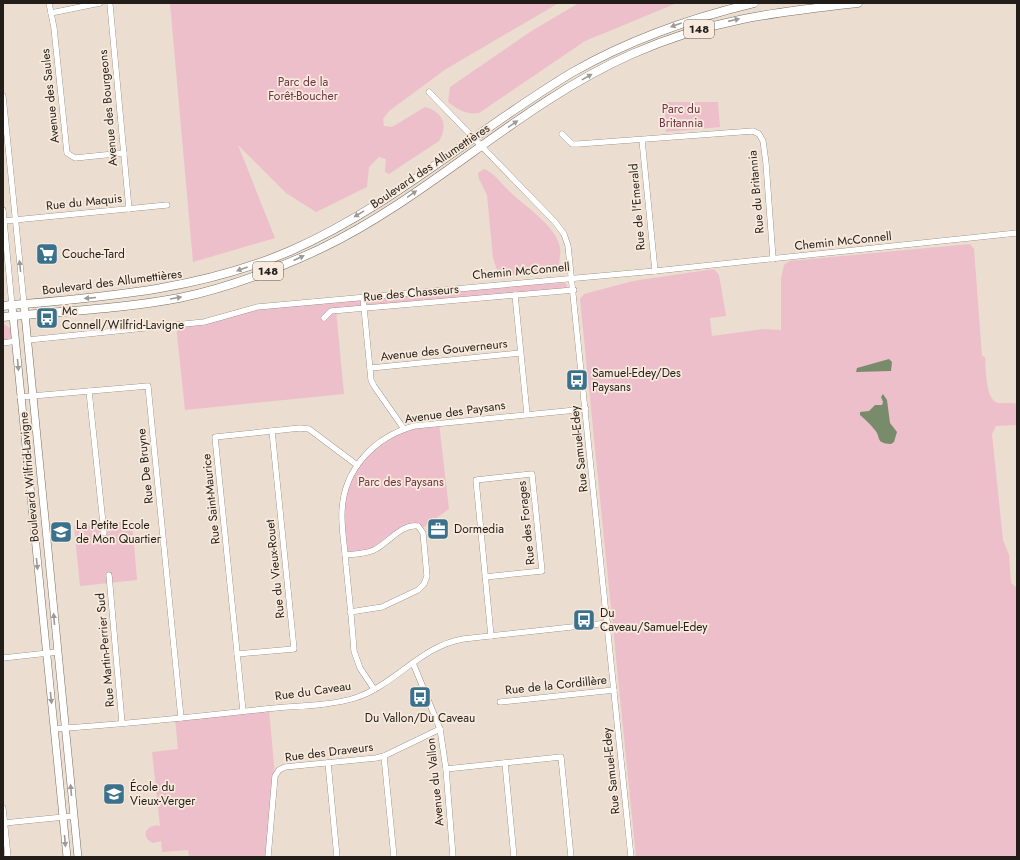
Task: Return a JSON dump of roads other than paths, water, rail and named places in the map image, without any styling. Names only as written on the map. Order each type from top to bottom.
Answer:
[{"type":"highway","name":"Boulevard des Allumettières","points":[[3,306],[99,298],[161,290],[222,275],[290,251],[351,219],[397,192],[473,138],[542,92],[599,58],[655,33],[683,23],[754,3]]},
{"type":"highway","name":"Boulevard des Allumettières","points":[[3,317],[115,307],[181,297],[239,282],[319,249],[347,235],[396,204],[581,80],[630,55],[694,30],[738,18],[858,3]]},
{"type":"main road","name":"Boulevard Wilfrid-Lavigne","points":[[24,304],[78,857]]},
{"type":"main road","name":"Boulevard Wilfrid-Lavigne","points":[[12,306],[67,857]]},
{"type":"street","name":"Avenue des Saules","points":[[49,3],[67,153],[75,158],[124,153]]},
{"type":"street","points":[[51,13],[100,3]]},
{"type":"street","name":"Avenue des Bourgeons","points":[[109,4],[129,209]]},
{"type":"street","name":"Rue Samuel-Edey","points":[[429,92],[560,228],[568,246],[573,278],[631,857]]},
{"type":"street","name":"Boulevard Wilfrid-Lavigne","points":[[3,96],[5,131],[24,304]]},
{"type":"street","name":"Rue du Britannia","points":[[562,134],[572,144],[753,131],[759,134],[763,141],[766,163],[773,259]]},
{"type":"street","name":"Rue de l'Emerald","points":[[642,140],[655,271]]},
{"type":"street","name":"Rue du Maquis","points":[[4,221],[166,205]]},
{"type":"street","name":"Boulevard Wilfrid-Lavigne","points":[[3,210],[12,306]]},
{"type":"street","name":"Chemin McConnell","points":[[28,340],[199,322],[252,308],[655,271],[1017,233]]},
{"type":"street","name":"Rue des Chasseurs","points":[[324,318],[331,311],[574,290]]},
{"type":"street","points":[[515,295],[527,414]]},
{"type":"street","points":[[363,297],[371,380],[404,429]]},
{"type":"street","points":[[3,343],[16,342]]},
{"type":"street","name":"Avenue des Gouverneurs","points":[[371,368],[520,353]]},
{"type":"street","name":"Rue De Bruyne","points":[[20,397],[148,386],[181,718]]},
{"type":"street","points":[[89,391],[104,533]]},
{"type":"street","name":"Avenue des Paysans","points":[[374,689],[356,660],[342,524],[343,500],[350,477],[357,465],[374,446],[392,434],[404,429],[440,423],[586,409]]},
{"type":"street","name":"Rue Saint-Maurice","points":[[243,711],[215,437],[300,428],[309,429],[357,465]]},
{"type":"street","name":"Rue du Vieux-Rouet","points":[[238,654],[294,649],[272,431]]},
{"type":"street","name":"Rue des Forages","points":[[485,577],[542,571],[532,474],[476,480],[485,577],[491,636]]},
{"type":"street","points":[[345,555],[375,549],[405,528],[418,526],[423,533],[427,576],[424,584],[418,590],[382,607],[350,612]]},
{"type":"street","name":"Rue Martin-Perrier Sud","points":[[109,575],[122,723]]},
{"type":"street","name":"Rue du Caveau","points":[[54,729],[181,718],[344,700],[374,689],[432,649],[447,642],[608,623]]},
{"type":"street","points":[[3,658],[57,652]]},
{"type":"street","name":"Avenue du Vallon","points":[[413,663],[440,729],[446,769],[453,857]]},
{"type":"street","name":"Rue de la Cordillère","points":[[500,702],[614,690]]},
{"type":"street","name":"Rue des Draveurs","points":[[268,857],[275,776],[279,770],[285,767],[384,756],[440,729]]},
{"type":"street","points":[[384,756],[394,857]]},
{"type":"street","points":[[446,769],[561,757],[571,857]]},
{"type":"street","points":[[328,763],[338,857]]},
{"type":"street","points":[[505,763],[514,857]]},
{"type":"street","points":[[3,808],[8,857]]},
{"type":"street","points":[[4,823],[74,816]]},
{"type":"place","name":"Couche-Tard","points":[[47,254]]},
{"type":"place","name":"Mc Connell/Wilfrid-Lavigne","points":[[47,318]]},
{"type":"place","name":"Samuel-Edey/Des Paysans","points":[[577,380]]},
{"type":"place","name":"Dormedia","points":[[438,529]]},
{"type":"place","name":"La Petite Ecole de Mon Quartier","points":[[61,532]]},
{"type":"place","name":"Du Caveau/Samuel-Edey","points":[[584,620]]},
{"type":"place","name":"Du Vallon/Du Caveau","points":[[420,697]]},
{"type":"place","name":"École du Vieux-Verger","points":[[114,794]]},
{"type":"park label","name":"Parc de la Forêt-Boucher","points":[[303,89]]},
{"type":"park label","name":"Parc du Britannia","points":[[681,116]]},
{"type":"park label","name":"Parc des Paysans","points":[[401,482]]}]
